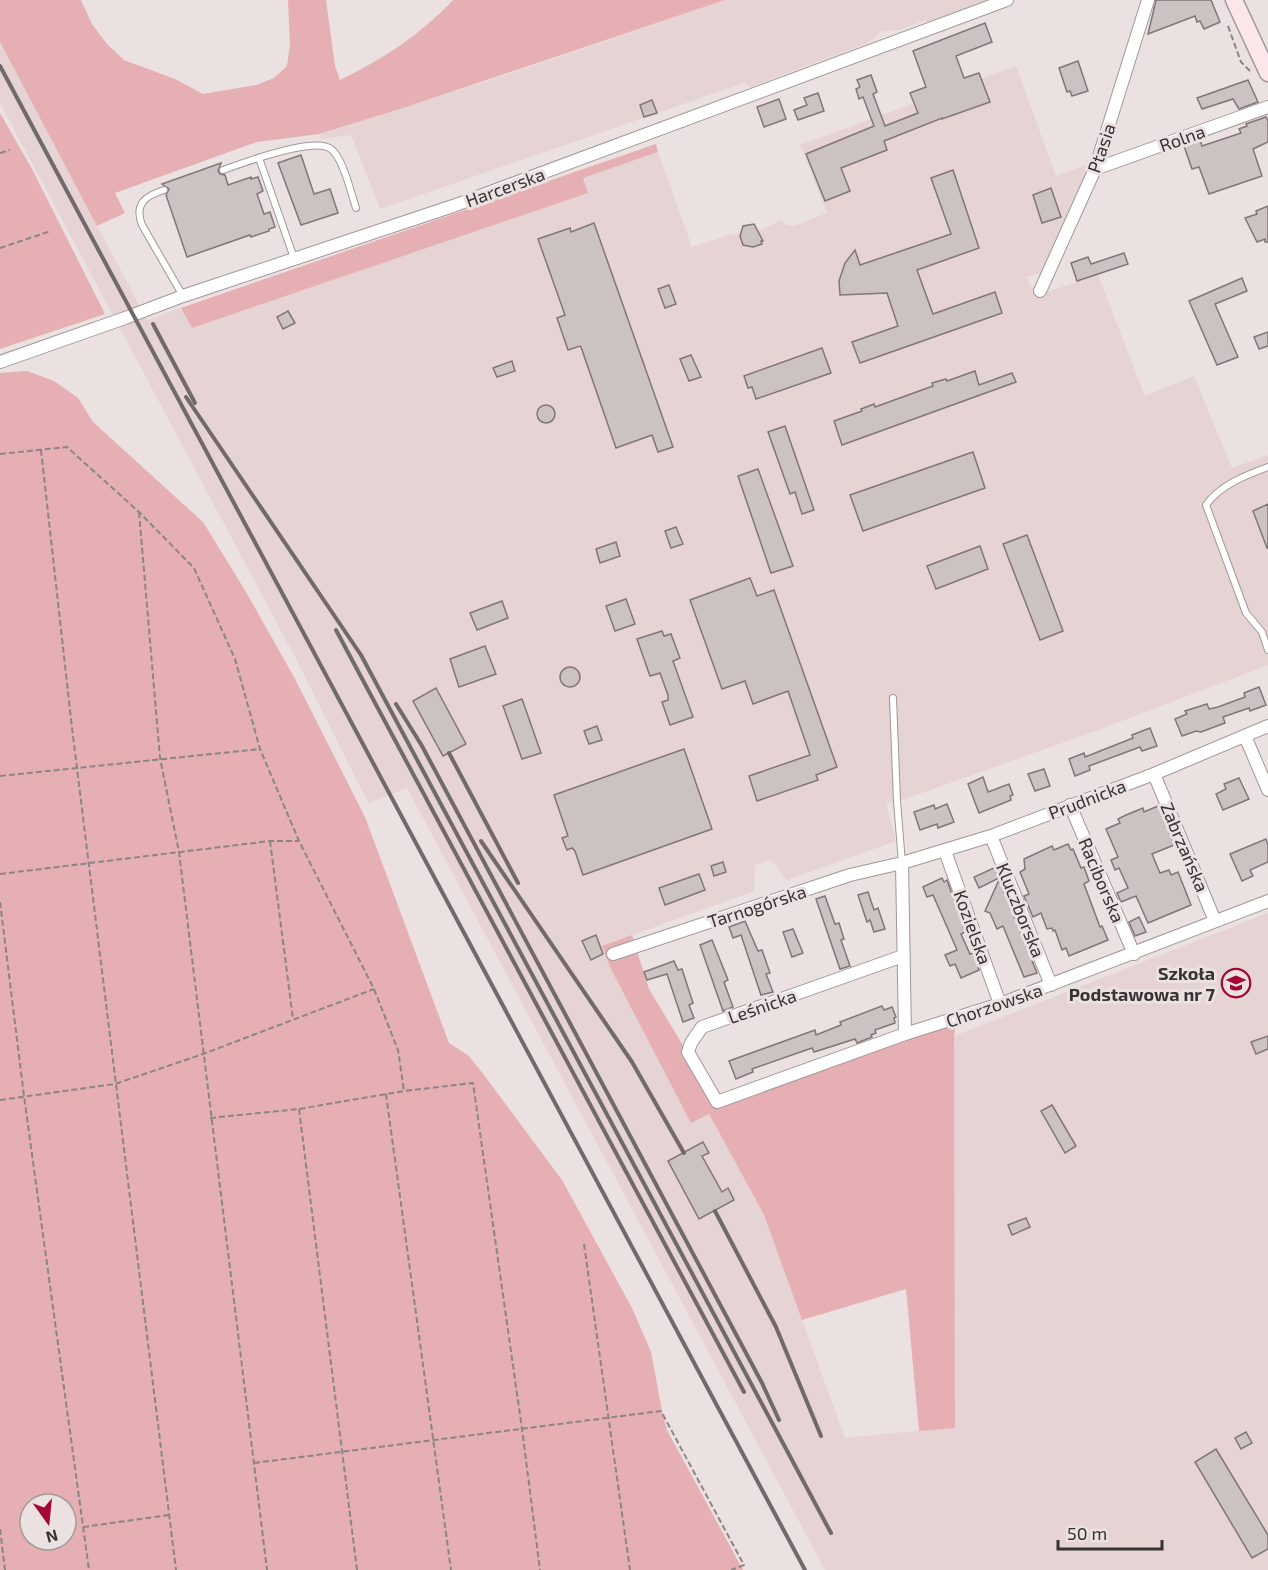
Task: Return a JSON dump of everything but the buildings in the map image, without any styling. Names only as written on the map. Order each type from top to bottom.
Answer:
[{"type":"main road","points":[[1234,0],[1268,73]]},
{"type":"street","name":"Harcerska","points":[[0,362],[183,296],[453,206],[1007,0]]},
{"type":"street","name":"Ptasia","points":[[1040,291],[1095,169],[1148,0]]},
{"type":"street","name":"Rolna","points":[[1095,169],[1268,107]]},
{"type":"street","name":"Prudnicka","points":[[902,862],[991,836],[1154,774],[1268,726]]},
{"type":"street","points":[[1245,736],[1268,790]]},
{"type":"street","name":"Zabrzańska","points":[[1154,774],[1215,921]]},
{"type":"street","name":"Raciborska","points":[[1070,805],[1134,954]]},
{"type":"street","name":"Kluczborska","points":[[991,836],[1051,985]]},
{"type":"street","name":"Kozielska","points":[[945,850],[1000,1004]]},
{"type":"street","points":[[902,862],[905,1034]]},
{"type":"street","name":"Tarnogórska","points":[[613,954],[850,874],[902,862]]},
{"type":"street","name":"Chorzowska","points":[[717,1102],[905,1034],[1000,1004],[1268,902]]},
{"type":"street","name":"Leśnicka","points":[[717,1102],[688,1052],[702,1028],[903,956]]},
{"type":"lane","points":[[223,170],[278,151],[322,145],[331,149],[339,158],[356,208]]},
{"type":"lane","points":[[259,158],[294,258]]},
{"type":"lane","points":[[164,190],[150,194],[141,204],[138,215],[183,296]]},
{"type":"lane","points":[[1268,467],[1226,486],[1206,505],[1246,613],[1262,632],[1268,650]]},
{"type":"lane","points":[[893,698],[902,862]]},
{"type":"path","points":[[0,153],[10,150]]},
{"type":"path","points":[[0,248],[51,231]]},
{"type":"path","points":[[0,454],[67,447],[139,512],[194,568],[235,659],[260,749],[299,841],[374,989],[398,1050],[404,1091]]},
{"type":"path","points":[[41,450],[88,863],[176,1570]]},
{"type":"path","points":[[139,512],[160,758],[179,852],[267,1570]]},
{"type":"path","points":[[0,776],[260,749]]},
{"type":"path","points":[[0,874],[270,841],[299,841]]},
{"type":"path","points":[[270,841],[293,1020]]},
{"type":"path","points":[[0,902],[24,1096],[89,1570]]},
{"type":"path","points":[[0,1100],[116,1084],[374,989]]},
{"type":"path","points":[[210,1118],[299,1109],[404,1091],[473,1083],[540,1570]]},
{"type":"path","points":[[386,1094],[451,1570]]},
{"type":"path","points":[[299,1109],[357,1570]]},
{"type":"path","points":[[585,1244],[630,1570]]},
{"type":"path","points":[[254,1463],[661,1411],[744,1565],[731,1570]]},
{"type":"path","points":[[83,1527],[169,1515]]},
{"type":"path","points":[[0,1529],[5,1570]]},
{"type":"shaded area","points":[[0,0],[81,0],[92,24],[107,44],[124,60],[175,79],[203,94],[256,85],[274,78],[287,66],[290,45],[288,0],[326,0],[335,66],[340,80],[400,45],[453,0],[725,0],[319,134],[257,142],[115,193],[125,213],[97,226],[0,42]]},
{"type":"shaded area","points":[[725,0],[1003,0],[930,29],[926,20],[899,30],[882,31],[867,43],[751,87],[744,83],[380,209],[351,135],[321,139],[319,134],[502,76]]},
{"type":"shaded area","points":[[0,42],[147,320],[181,308],[192,328],[587,193],[582,178],[658,152],[692,247],[729,235],[763,229],[781,220],[786,225],[794,226],[827,213],[800,145],[1016,66],[1056,176],[1086,165],[1087,174],[1043,272],[1027,277],[1031,287],[1040,291],[1050,291],[1098,275],[1145,396],[1194,376],[1232,468],[1268,455],[1268,665],[1101,729],[905,799],[886,803],[896,841],[787,880],[771,860],[755,865],[754,891],[602,946],[610,967],[691,1122],[708,1113],[764,1215],[845,1438],[955,1427],[954,1036],[1268,913],[1268,1570],[825,1570],[407,788],[369,803],[357,781],[296,659],[0,103]]},
{"type":"shaded area","points":[[0,113],[32,169],[105,314],[0,349]]},
{"type":"shaded area","points":[[656,144],[658,152],[583,178],[588,193],[192,328],[181,308]]},
{"type":"shaded area","points":[[27,371],[54,381],[78,398],[93,422],[203,522],[246,592],[294,677],[365,817],[449,1043],[469,1056],[562,1180],[632,1308],[651,1352],[667,1430],[743,1570],[0,1570],[0,373]]},
{"type":"shaded area","points":[[632,935],[649,989],[717,1102],[957,1018],[954,1036],[955,1428],[919,1431],[906,1289],[802,1320],[764,1215],[709,1114],[691,1123],[610,967],[602,946]]},
{"type":"railway","points":[[0,66],[805,1570]]},
{"type":"railway","points":[[153,324],[195,403]]},
{"type":"railway","points":[[186,397],[361,655],[831,1533]]},
{"type":"railway","points":[[336,630],[744,1392]]},
{"type":"railway","points":[[396,704],[422,746],[762,1383],[779,1420]]},
{"type":"railway","points":[[449,753],[518,883]]},
{"type":"railway","points":[[481,841],[632,1062],[684,1153]]},
{"type":"railway","points":[[715,1211],[776,1327],[821,1436]]},
{"type":"place","name":"Szkoła Podstawowa nr 7","points":[[1236,983]]}]
